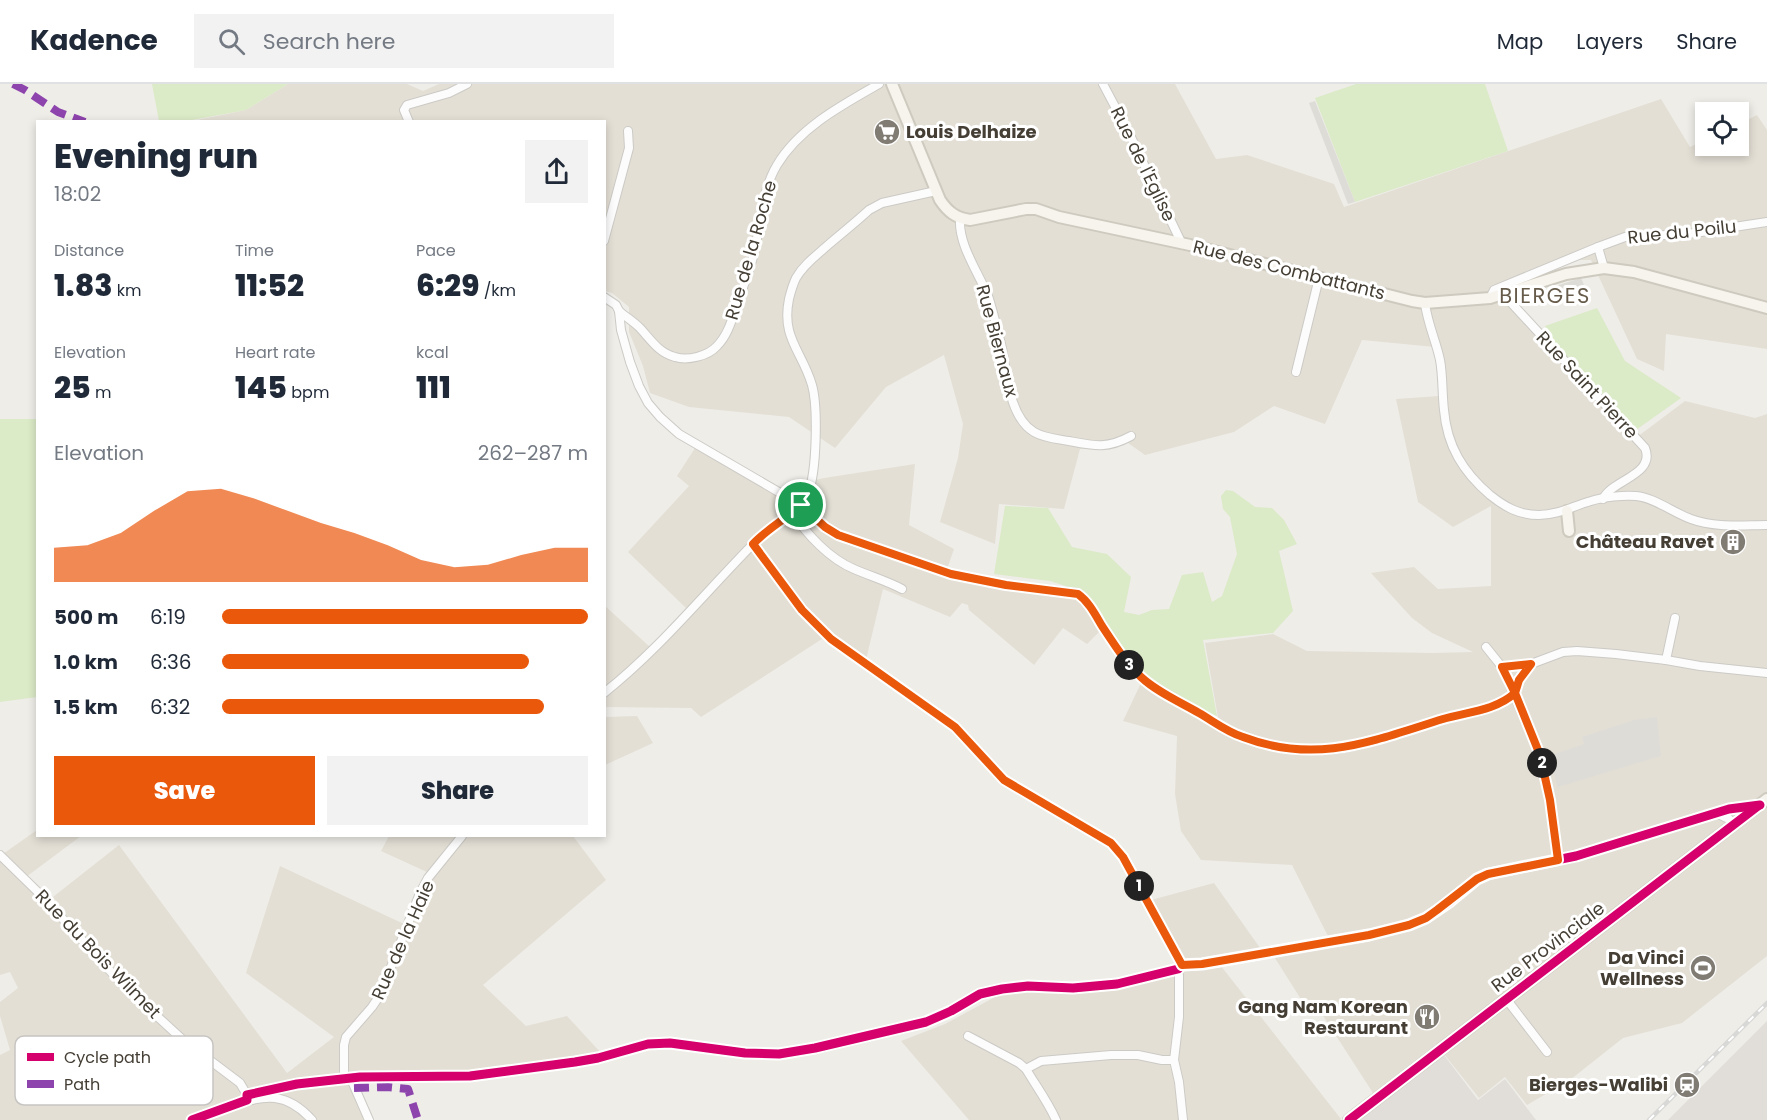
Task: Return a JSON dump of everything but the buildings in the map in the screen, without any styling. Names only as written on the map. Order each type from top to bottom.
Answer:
[{"type":"street","points":[[408,120],[404,110],[407,105],[449,93],[467,84]]},
{"type":"street","name":"Rue de la Roche","points":[[606,298],[639,327],[651,342],[674,357],[696,357],[717,347],[728,329],[751,261],[767,187],[784,153],[816,123],[879,84]]},
{"type":"street","points":[[892,84],[943,205],[960,218]]},
{"type":"street","name":"Rue de l'Eglise","points":[[1103,84],[1182,244]]},
{"type":"street","points":[[606,234],[629,148],[628,131]]},
{"type":"street","points":[[606,691],[631,672],[753,544],[793,513],[801,505],[808,492],[814,471],[815,406],[810,379],[790,339],[787,324],[793,284],[807,264],[869,210],[882,203],[936,191]]},
{"type":"street","name":"Rue des Combattants","points":[[960,218],[970,219],[1036,209],[1092,225],[1182,244],[1425,303],[1490,298],[1566,274],[1604,268],[1634,272],[1767,308]]},
{"type":"street","name":"Rue Biernaux","points":[[960,218],[960,232],[993,313],[1010,393],[1014,405],[1028,427],[1037,434],[1102,447],[1117,444],[1131,436]]},
{"type":"street","name":"Rue du Poilu","points":[[1490,298],[1494,290],[1625,237],[1688,234],[1767,222]]},
{"type":"street","points":[[1598,246],[1604,268]]},
{"type":"street","points":[[1296,372],[1319,278]]},
{"type":"street","name":"Rue Saint Pierre","points":[[1504,295],[1645,448],[1648,454],[1644,465],[1606,492],[1603,499]]},
{"type":"street","points":[[1425,303],[1436,340],[1448,433],[1464,469],[1476,484],[1508,508],[1519,513],[1550,515],[1590,501],[1638,496],[1707,524],[1767,525]]},
{"type":"street","points":[[619,311],[624,341],[639,386],[648,403],[679,434],[801,505],[825,527],[838,535],[933,569],[1006,585],[1078,594],[1086,599],[1116,649],[1142,679],[1240,736],[1261,743],[1310,750],[1359,745],[1492,706],[1510,698],[1515,693],[1519,680],[1531,664]]},
{"type":"street","points":[[1566,511],[1569,531]]},
{"type":"street","points":[[793,513],[834,559],[902,589]]},
{"type":"street","points":[[753,544],[802,610],[831,639],[955,727],[1004,780],[1106,839],[1116,848],[1182,965]]},
{"type":"street","points":[[1666,660],[1675,618]]},
{"type":"street","points":[[1486,647],[1502,667],[1515,693],[1540,755],[1550,800],[1558,860]]},
{"type":"street","points":[[1502,667],[1531,664],[1563,652],[1577,651],[1767,673]]},
{"type":"street","points":[[1183,1120],[1174,1059],[1179,1017],[1178,969],[1182,965],[1202,964],[1400,928],[1426,918],[1477,879],[1488,874],[1576,856],[1729,809],[1764,802]]},
{"type":"street","name":"Rue Provinciale","points":[[1349,1120],[1764,802]]},
{"type":"street","points":[[1716,813],[1729,819],[1734,825]]},
{"type":"street","name":"Rue de la Haie","points":[[348,1079],[344,1045],[346,1037],[376,1001],[428,878],[461,837]]},
{"type":"street","name":"Rue du Bois Wilmet","points":[[0,855],[42,896],[122,984],[179,1036]]},
{"type":"street","points":[[1507,999],[1546,1052]]},
{"type":"street","points":[[968,1036],[1026,1069],[1056,1120]]},
{"type":"street","points":[[1026,1069],[1041,1062],[1111,1055],[1174,1059]]},
{"type":"street","name":"Rue du Bois Wilmet","points":[[213,1063],[240,1083],[247,1098]]},
{"type":"street","points":[[192,1120],[247,1098],[297,1084],[385,1076]]},
{"type":"street","points":[[348,1079],[369,1120]]},
{"type":"street","points":[[247,1098],[276,1097],[286,1100],[296,1105],[312,1120]]},
{"type":"shaded area","points":[[288,84],[407,84],[423,91],[439,84],[1175,84],[1216,159],[1247,155],[1334,184],[1344,207],[1661,99],[1690,147],[1695,145],[1695,156],[1749,156],[1749,119],[1757,115],[1767,130],[1767,349],[1666,334],[1664,371],[1637,359],[1591,260],[1570,260],[1499,290],[1637,437],[1685,401],[1755,418],[1767,414],[1767,956],[1682,1023],[1623,1038],[1570,1080],[1527,1105],[1505,1077],[1479,1098],[1436,1044],[1373,1093],[1313,1000],[1304,1004],[1273,955],[1332,944],[1292,865],[1201,860],[1181,831],[1175,794],[1177,736],[1123,721],[1141,683],[1220,729],[1205,643],[1273,634],[1307,651],[1473,652],[1432,633],[1412,618],[1371,573],[1414,567],[1438,589],[1491,586],[1491,506],[1453,527],[1418,502],[1396,399],[1439,396],[1435,347],[1362,340],[1325,424],[1274,406],[1234,432],[1145,455],[1128,443],[1080,449],[1064,509],[999,504],[995,544],[940,522],[958,458],[963,424],[944,355],[886,387],[835,448],[789,417],[689,407],[650,393],[643,366],[629,332],[629,307],[612,293],[606,291],[606,120],[197,120],[246,110]]},
{"type":"shaded area","points":[[1315,101],[1355,202],[1348,204],[1309,103]]},
{"type":"shaded area","points":[[1581,278],[1586,290],[1539,304],[1533,293]]},
{"type":"shaded area","points":[[695,448],[780,497],[793,485],[915,464],[909,525],[954,549],[945,575],[1000,589],[1073,596],[1083,602],[1101,630],[1087,644],[1063,628],[1034,665],[969,610],[968,605],[962,603],[950,617],[883,589],[864,668],[822,639],[701,717],[691,708],[606,707],[606,607],[650,647],[686,608],[628,552],[689,486],[677,476]]},
{"type":"shaded area","points":[[637,716],[653,743],[606,765],[606,717]]},
{"type":"shaded area","points":[[1657,717],[1661,756],[1558,787],[1548,756],[1584,744],[1582,737],[1634,720]]},
{"type":"shaded area","points":[[36,831],[36,837],[80,837],[22,880],[44,904],[119,845],[287,1073],[334,1037],[246,973],[280,866],[404,924],[429,873],[381,851],[388,837],[574,837],[606,880],[483,985],[526,1026],[567,1016],[602,1054],[459,1073],[350,1076],[352,1089],[364,1120],[0,1120],[0,1055],[10,1050],[0,1016],[0,1002],[18,988],[10,972],[0,975],[0,856]]},
{"type":"shaded area","points":[[1214,883],[1263,952],[1221,966],[1340,1120],[969,1120],[901,1041],[945,1024],[1008,990],[1182,976],[1182,962],[1151,900]]},
{"type":"shaded area","points":[[1767,1021],[1767,1120],[1668,1120]]},
{"type":"shaded area","points":[[1444,1055],[1478,1100],[1505,1079],[1536,1120],[1359,1120]]},
{"type":"green space","points":[[152,84],[288,84],[246,110],[192,120],[159,120]]},
{"type":"green space","points":[[1356,84],[1485,84],[1508,151],[1355,202],[1315,98]]},
{"type":"green space","points":[[1597,308],[1625,361],[1681,398],[1633,432],[1546,335],[1545,326]]},
{"type":"green space","points":[[0,419],[36,419],[36,697],[0,702]]},
{"type":"green space","points":[[1226,490],[1233,491],[1255,507],[1272,508],[1284,520],[1297,544],[1279,551],[1293,611],[1273,633],[1203,640],[1217,716],[1175,699],[1146,680],[1115,647],[1078,590],[1050,581],[994,574],[1005,506],[1048,508],[1072,547],[1107,554],[1131,577],[1124,612],[1139,615],[1152,610],[1169,609],[1182,575],[1203,572],[1212,602],[1222,596],[1237,554],[1230,517],[1223,509],[1221,496]]},
{"type":"railway","points":[[1649,1120],[1767,1003]]},
{"type":"marked path","points":[[13,84],[58,112],[80,120]]},
{"type":"marked path","points":[[354,1088],[408,1089],[418,1120]]},
{"type":"cycle path","points":[[192,1120],[247,1100],[247,1095],[297,1084],[360,1077],[470,1076],[598,1058],[648,1044],[670,1043],[745,1053],[779,1054],[815,1048],[926,1022],[980,994],[1002,989],[1028,986],[1073,988],[1117,984],[1178,969],[1182,965],[1202,964],[1369,935],[1409,925],[1426,918],[1477,879],[1488,874],[1576,856],[1729,809],[1760,805]]},
{"type":"cycle path","points":[[1349,1120],[1758,806]]},
{"type":"place","name":"Louis Delhaize","points":[[887,132]]},
{"type":"place","name":"Château Ravet","points":[[1733,542]]},
{"type":"place","name":"Da Vinci Wellness","points":[[1703,968]]},
{"type":"place","name":"Gang Nam Korean Restaurant","points":[[1427,1017]]},
{"type":"place","name":"Bierges-Walibi","points":[[1687,1085]]},
{"type":"district","name":"BIERGES","points":[[1545,296]]},
{"type":"route","points":[[801,505],[753,544],[802,610],[831,639],[955,727],[1004,780],[1111,843],[1123,857],[1182,965],[1202,964],[1392,930],[1426,918],[1477,879],[1488,874],[1498,870],[1558,860],[1550,800],[1540,755],[1515,693],[1519,680],[1531,664],[1502,667],[1515,693],[1510,698],[1492,706],[1385,738],[1337,749],[1310,750],[1261,743],[1240,736],[1142,679],[1116,649],[1086,599],[1078,594],[1006,585],[933,569],[838,535],[815,519],[801,505]]}]
